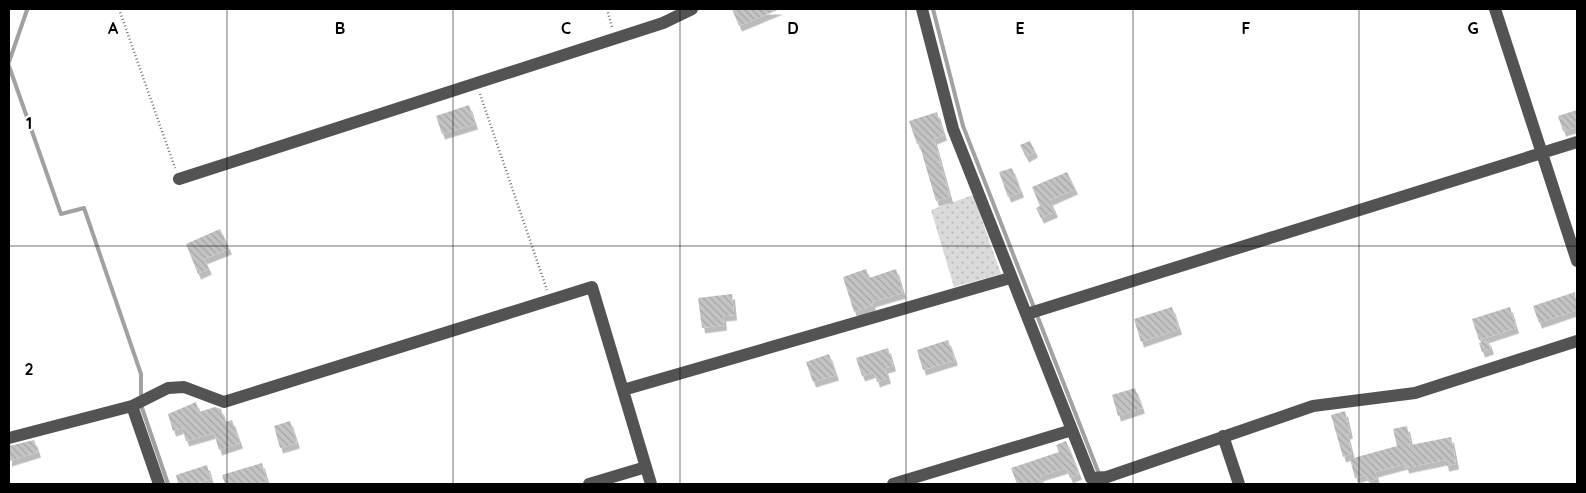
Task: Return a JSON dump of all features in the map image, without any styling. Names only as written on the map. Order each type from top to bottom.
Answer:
[{"type":"street","points":[[179,179],[663,23],[692,9]]},
{"type":"street","points":[[922,9],[953,129],[1010,278],[1027,314],[1091,478],[1107,477],[1313,406],[1415,393],[1577,341]]},
{"type":"street","points":[[1495,9],[1577,261]]},
{"type":"street","points":[[1027,314],[1577,142]]},
{"type":"street","points":[[623,390],[1010,278]]},
{"type":"street","points":[[9,438],[132,406],[168,388],[184,387],[224,402],[592,287],[651,484]]},
{"type":"street","points":[[132,406],[159,484]]},
{"type":"street","points":[[893,484],[1072,430]]},
{"type":"street","points":[[1223,436],[1239,484]]},
{"type":"street","points":[[589,484],[646,467]]},
{"type":"path","points":[[119,9],[179,179]]},
{"type":"path","points":[[607,9],[615,38]]},
{"type":"path","points":[[476,83],[551,300]]},
{"type":"shaded area","points":[[973,195],[1001,274],[954,287],[931,210]]},
{"type":"building","points":[[732,9],[780,9],[739,26]]},
{"type":"building","points":[[469,105],[475,124],[442,134],[436,116]]},
{"type":"building","points":[[1577,110],[1577,127],[1563,131],[1558,116]]},
{"type":"building","points":[[937,112],[944,135],[934,139],[950,197],[936,201],[919,143],[917,144],[909,121]]},
{"type":"building","points":[[1030,141],[1035,152],[1026,157],[1020,145]]},
{"type":"building","points":[[1012,168],[1021,192],[1008,197],[999,172]]},
{"type":"building","points":[[1067,172],[1075,189],[1050,200],[1055,212],[1041,218],[1036,208],[1040,206],[1032,187]]},
{"type":"building","points":[[220,229],[229,249],[204,259],[209,269],[198,274],[186,244]]},
{"type":"building","points":[[866,269],[869,278],[896,269],[903,293],[872,302],[873,305],[854,312],[843,277]]},
{"type":"building","points":[[1575,292],[1577,310],[1539,323],[1533,306]]},
{"type":"building","points":[[732,294],[734,315],[723,316],[724,325],[702,328],[698,298]]},
{"type":"building","points":[[1172,307],[1179,329],[1141,342],[1134,319]]},
{"type":"building","points":[[1510,307],[1516,328],[1479,340],[1472,319]]},
{"type":"building","points":[[948,340],[955,360],[923,370],[917,350]]},
{"type":"building","points":[[1488,340],[1491,349],[1482,352],[1479,343]]},
{"type":"building","points":[[888,348],[893,366],[885,368],[888,378],[877,382],[874,372],[862,376],[856,358]]},
{"type":"building","points":[[829,354],[836,375],[813,382],[806,362]]},
{"type":"building","points":[[1135,388],[1142,408],[1118,416],[1112,395]]},
{"type":"building","points":[[196,402],[199,412],[215,407],[221,409],[225,422],[232,420],[240,443],[219,450],[214,433],[186,441],[182,428],[173,431],[168,414]]},
{"type":"building","points":[[1345,411],[1350,433],[1347,434],[1352,454],[1343,457],[1331,415]]},
{"type":"building","points":[[290,421],[297,443],[280,448],[274,426]]},
{"type":"building","points":[[1407,426],[1411,445],[1451,437],[1456,464],[1446,466],[1445,460],[1406,468],[1405,464],[1375,472],[1377,479],[1368,482],[1366,475],[1355,478],[1350,459],[1397,446],[1393,429]]},
{"type":"building","points":[[34,440],[38,452],[9,461],[9,446]]},
{"type":"building","points":[[1066,441],[1079,474],[1070,478],[1066,468],[1040,476],[1042,484],[1017,484],[1011,468],[1059,452],[1056,445]]},
{"type":"building","points":[[262,463],[267,481],[256,484],[225,484],[222,475]]},
{"type":"building","points":[[207,465],[211,479],[195,484],[178,484],[176,475]]},
{"type":"waterway","points":[[933,9],[963,126],[1103,484]]},
{"type":"waterway","points":[[9,62],[27,10]]},
{"type":"waterway","points":[[9,66],[61,214],[84,208],[141,374],[141,398]]},
{"type":"waterway","points":[[141,405],[168,484]]}]
